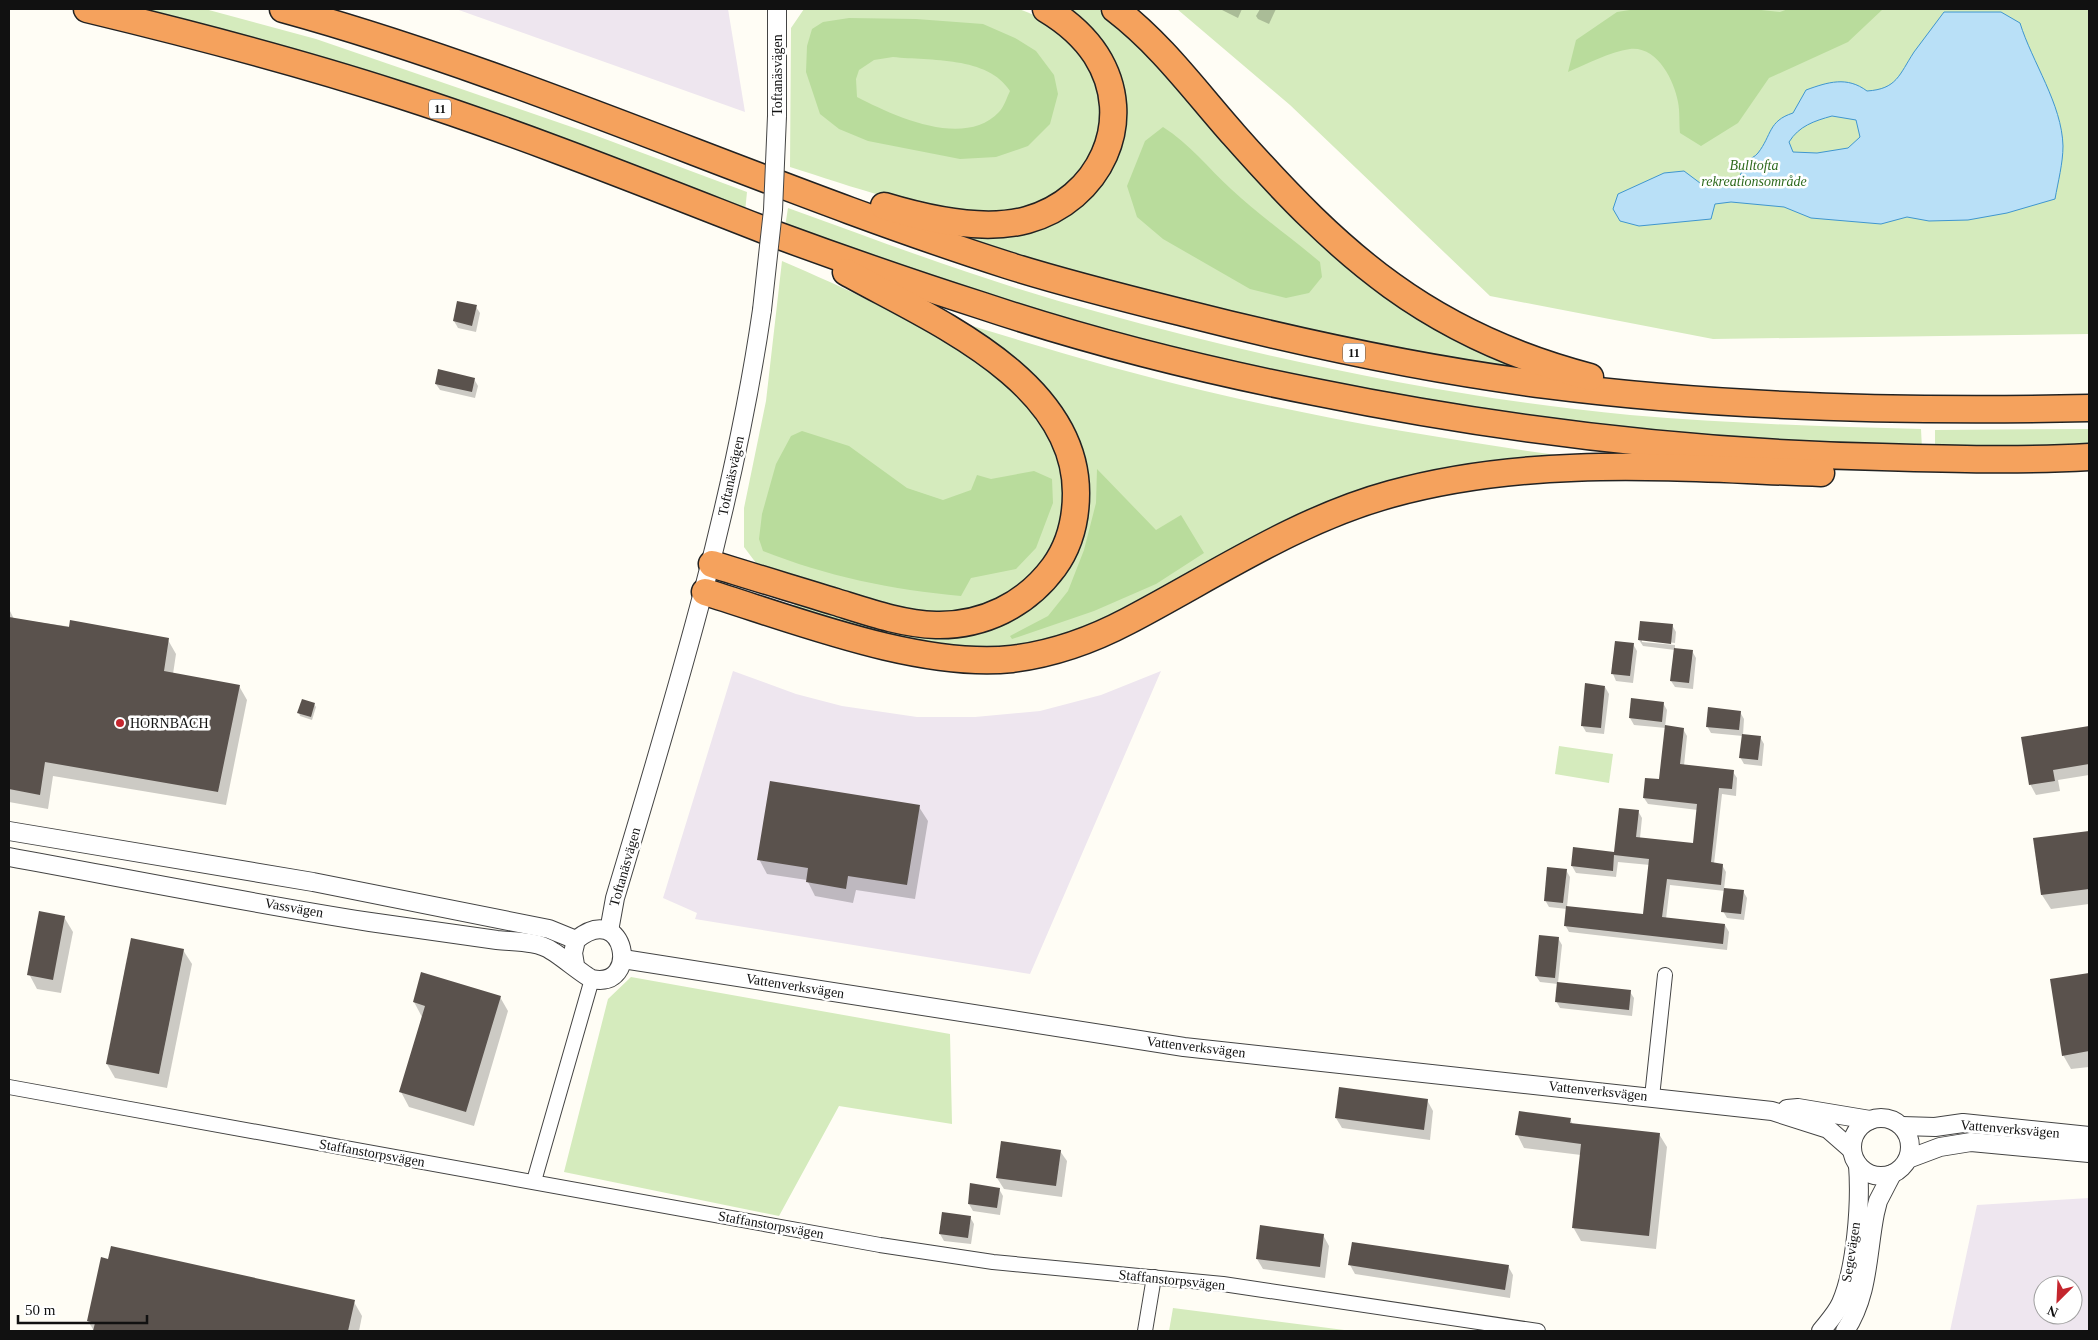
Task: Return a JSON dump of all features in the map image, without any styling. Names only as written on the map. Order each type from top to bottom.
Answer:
[{"type":"highway","name":"11","points":[[86,9],[212,39],[399,95],[579,159],[784,237],[987,308],[1125,348],[1240,377],[1442,418],[1603,439],[1730,450],[1974,460],[2077,458]]},
{"type":"highway","name":"11","points":[[283,9],[479,72],[1007,265],[1241,328],[1359,354],[1542,385],[1652,396],[1960,411],[2089,408]]},
{"type":"highway","points":[[649,134],[740,160],[851,197],[918,214],[977,223],[1001,224],[1038,216],[1061,205],[1092,178],[1107,146],[1112,118],[1112,96],[1096,56],[1084,39],[1066,21],[1046,9]]},
{"type":"highway","points":[[1115,9],[1176,64],[1231,131],[1311,218],[1348,253],[1406,297],[1478,338],[1564,371],[1660,392],[1766,403]]},
{"type":"highway","points":[[712,564],[905,622],[935,625],[959,624],[981,620],[1008,609],[1027,596],[1045,579],[1058,562],[1073,525],[1076,488],[1072,458],[1066,442],[1050,415],[1021,382],[955,332],[784,237]]},
{"type":"highway","points":[[705,592],[833,631],[910,651],[963,658],[1011,658],[1064,648],[1107,632],[1256,551],[1343,510],[1388,495],[1453,479],[1521,470],[1603,466],[1670,466],[1904,475],[1981,470],[2077,458]]},
{"type":"street","name":"Toftanäsvägen","points":[[609,932],[615,898],[705,592],[734,464],[762,310],[772,220],[777,116],[777,9]]},
{"type":"street","name":"Vassvägen","points":[[9,831],[312,882],[549,929],[576,940]]},
{"type":"street","name":"Vassvägen","points":[[9,858],[370,922],[546,946],[575,965]]},
{"type":"street","points":[[591,930],[609,932],[622,945],[623,959],[613,975],[600,979],[585,975],[575,965],[573,953],[576,940],[591,930]]},
{"type":"street","name":"Vattenverksvägen","points":[[623,959],[1184,1047],[1772,1111],[1828,1129],[1855,1158]]},
{"type":"street","points":[[1652,1097],[1665,975]]},
{"type":"street","points":[[534,1182],[592,978]]},
{"type":"street","name":"Staffanstorpsvägen","points":[[9,1087],[880,1245],[993,1262],[1223,1284],[1538,1331]]},
{"type":"street","name":"Vattenverksvägen","points":[[1772,1111],[1798,1108],[1870,1120]]},
{"type":"street","points":[[1887,1119],[1902,1126],[1909,1137],[1910,1149],[1908,1159],[1901,1169],[1892,1174],[1875,1176],[1855,1158],[1853,1138],[1859,1128],[1870,1120],[1887,1119]]},
{"type":"street","name":"Vattenverksvägen","points":[[1902,1126],[1926,1127],[1970,1123],[2089,1136]]},
{"type":"street","name":"Vattenverksvägen","points":[[1908,1159],[1940,1147],[1971,1142],[2089,1153]]},
{"type":"street","name":"Segevägen","points":[[1821,1331],[1841,1304],[1852,1263],[1859,1199],[1855,1158]]},
{"type":"street","name":"Segevägen","points":[[1845,1331],[1860,1303],[1878,1202],[1892,1174]]},
{"type":"street","points":[[1145,1331],[1154,1277]]},
{"type":"shaded area","points":[[456,9],[728,9],[745,112]]},
{"type":"shaded area","points":[[733,671],[796,694],[842,706],[917,717],[975,717],[1040,711],[1101,695],[1161,671],[1030,974],[695,919],[697,913],[663,898]]},
{"type":"shaded area","points":[[2089,1198],[2089,1331],[1950,1331],[1977,1205]]},
{"type":"green space","points":[[121,9],[205,9],[316,39],[589,133],[747,192],[745,212]]},
{"type":"green space","points":[[804,9],[1019,9],[1054,27],[1079,52],[1094,82],[1100,113],[1095,144],[1079,172],[1053,196],[1010,212],[964,211],[913,203],[863,190],[790,167],[791,28]]},
{"type":"green space","points":[[1063,9],[1098,9],[1119,23],[1294,214],[1556,377],[1427,357],[1098,281],[921,224],[1028,229],[1121,131]]},
{"type":"green space","name":"Bulltofta rekreationsområde","points":[[1177,9],[2089,9],[2089,334],[1713,339],[1490,296],[1290,105]]},
{"type":"green space","points":[[1636,9],[1752,9],[1780,12],[1788,9],[1883,9],[1848,42],[1769,78],[1738,123],[1701,146],[1680,133],[1679,106],[1673,84],[1663,66],[1648,53],[1630,49],[1614,53],[1568,72],[1576,40],[1617,12]]},
{"type":"green space","points":[[849,18],[916,19],[983,24],[1015,38],[1036,51],[1054,75],[1058,94],[1050,124],[1028,146],[996,157],[960,159],[868,141],[839,129],[820,114],[806,72],[807,46],[812,29],[823,22]],"holes":[[[893,57],[940,60],[973,66],[988,71],[1010,91],[999,112],[984,123],[967,128],[948,129],[929,126],[890,113],[857,97],[856,79],[859,70],[874,60]]]},
{"type":"green space","points":[[1163,127],[1190,148],[1242,199],[1320,262],[1322,277],[1309,293],[1286,298],[1250,289],[1163,239],[1137,217],[1127,186],[1145,141]]},
{"type":"green space","points":[[788,208],[942,263],[1059,301],[1163,330],[1295,361],[1429,388],[1563,408],[1703,420],[1921,429],[1922,449],[1721,441],[1409,402],[1086,328],[785,227]]},
{"type":"green space","points":[[782,261],[878,305],[948,343],[1007,385],[1043,426],[1053,442],[1059,460],[1063,495],[1060,526],[1049,553],[1032,575],[1009,593],[982,606],[951,613],[911,613],[759,567],[744,547],[744,508],[766,401]]},
{"type":"green space","points":[[950,319],[1109,366],[1251,402],[1391,429],[1578,458],[1482,465],[1109,620],[1018,649],[947,649],[793,610],[796,600],[965,634],[1084,526],[1089,485],[1080,445]]},
{"type":"green space","points":[[2089,429],[2089,448],[1935,451],[1935,430]]},
{"type":"green space","points":[[802,431],[849,446],[907,488],[943,500],[971,490],[977,475],[991,479],[1034,471],[1052,479],[1053,503],[1036,548],[1016,569],[971,578],[961,596],[910,590],[860,581],[811,568],[763,551],[759,539],[762,514],[776,464],[791,436]]},
{"type":"green space","points":[[1097,469],[1156,530],[1181,515],[1204,553],[1156,584],[1094,611],[1012,639],[1010,636],[1048,616],[1068,591],[1084,550],[1096,503]]},
{"type":"green space","points":[[1559,746],[1613,754],[1609,783],[1555,774]]},
{"type":"green space","points":[[631,977],[950,1034],[952,1124],[839,1106],[779,1216],[564,1172],[608,999]]},
{"type":"green space","points":[[1173,1308],[1352,1331],[1169,1331]]},
{"type":"water","points":[[1944,12],[2001,12],[2020,23],[2052,99],[2061,130],[2062,159],[2055,199],[2007,213],[1968,220],[1929,221],[1907,217],[1881,224],[1811,218],[1784,207],[1731,202],[1715,204],[1711,219],[1639,226],[1620,221],[1613,209],[1618,194],[1664,173],[1684,171],[1700,183],[1739,179],[1745,162],[1758,153],[1775,124],[1785,116],[1793,113],[1806,90],[1837,82],[1852,83],[1867,91],[1877,90],[1891,84]],"holes":[[[1832,116],[1856,120],[1860,137],[1848,148],[1817,153],[1793,152],[1789,142],[1802,128]]]},
{"type":"building","points":[[457,301],[477,305],[472,326],[453,321]]},
{"type":"building","points":[[438,369],[475,378],[472,392],[435,384]]},
{"type":"building","name":"HORNBACH","points":[[9,617],[69,627],[70,620],[169,638],[164,671],[240,685],[218,792],[45,762],[40,795],[9,789]]},
{"type":"building","points":[[1640,621],[1673,624],[1671,644],[1638,640]]},
{"type":"building","points":[[1615,641],[1634,643],[1630,676],[1611,674]]},
{"type":"building","points":[[1674,648],[1693,650],[1689,683],[1670,681]]},
{"type":"building","points":[[1585,683],[1605,686],[1601,728],[1581,726]]},
{"type":"building","points":[[1631,698],[1664,702],[1662,722],[1629,718]]},
{"type":"building","points":[[302,699],[315,703],[311,717],[297,713]]},
{"type":"building","points":[[1708,707],[1741,711],[1739,730],[1706,727]]},
{"type":"building","points":[[1665,725],[1684,728],[1680,764],[1734,770],[1732,789],[1719,788],[1711,862],[1723,864],[1721,885],[1667,879],[1662,917],[1725,924],[1723,944],[1564,926],[1566,906],[1643,914],[1649,859],[1614,855],[1613,871],[1571,866],[1573,847],[1614,852],[1619,808],[1639,810],[1636,837],[1693,843],[1697,804],[1643,798],[1645,778],[1659,779]]},
{"type":"building","points":[[2089,726],[2089,764],[2053,770],[2055,781],[2029,785],[2021,737]]},
{"type":"building","points":[[1742,734],[1761,736],[1758,760],[1739,758]]},
{"type":"building","points":[[770,781],[920,805],[907,885],[848,876],[846,889],[806,882],[808,868],[757,860]]},
{"type":"building","points":[[2089,831],[2089,889],[2041,895],[2033,838]]},
{"type":"building","points":[[1547,867],[1567,869],[1563,903],[1544,901]]},
{"type":"building","points":[[1724,888],[1744,890],[1741,914],[1721,912]]},
{"type":"building","points":[[39,911],[65,916],[53,980],[27,975]]},
{"type":"building","points":[[1539,935],[1559,937],[1555,978],[1535,976]]},
{"type":"building","points":[[131,938],[184,949],[159,1074],[106,1064]]},
{"type":"building","points":[[421,972],[501,996],[466,1112],[399,1092],[425,1006],[413,1002]]},
{"type":"building","points":[[2089,973],[2089,1051],[2062,1056],[2050,979]]},
{"type":"building","points":[[1557,982],[1631,990],[1629,1010],[1555,1002]]},
{"type":"building","points":[[1339,1087],[1428,1099],[1424,1130],[1335,1118]]},
{"type":"building","points":[[1519,1111],[1571,1118],[1570,1123],[1660,1133],[1649,1236],[1572,1228],[1581,1144],[1515,1135]]},
{"type":"building","points":[[1001,1141],[1061,1150],[1056,1186],[996,1178]]},
{"type":"building","points":[[970,1183],[1000,1188],[997,1208],[968,1204]]},
{"type":"building","points":[[942,1212],[971,1216],[968,1238],[939,1234]]},
{"type":"building","points":[[1260,1225],[1324,1234],[1320,1267],[1256,1259]]},
{"type":"building","points":[[1352,1242],[1509,1265],[1505,1290],[1348,1265]]},
{"type":"building","points":[[111,1246],[355,1300],[348,1331],[93,1331],[95,1323],[87,1321],[101,1257],[108,1259]]},
{"type":"place","name":"HORNBACH","points":[[120,723]]}]
